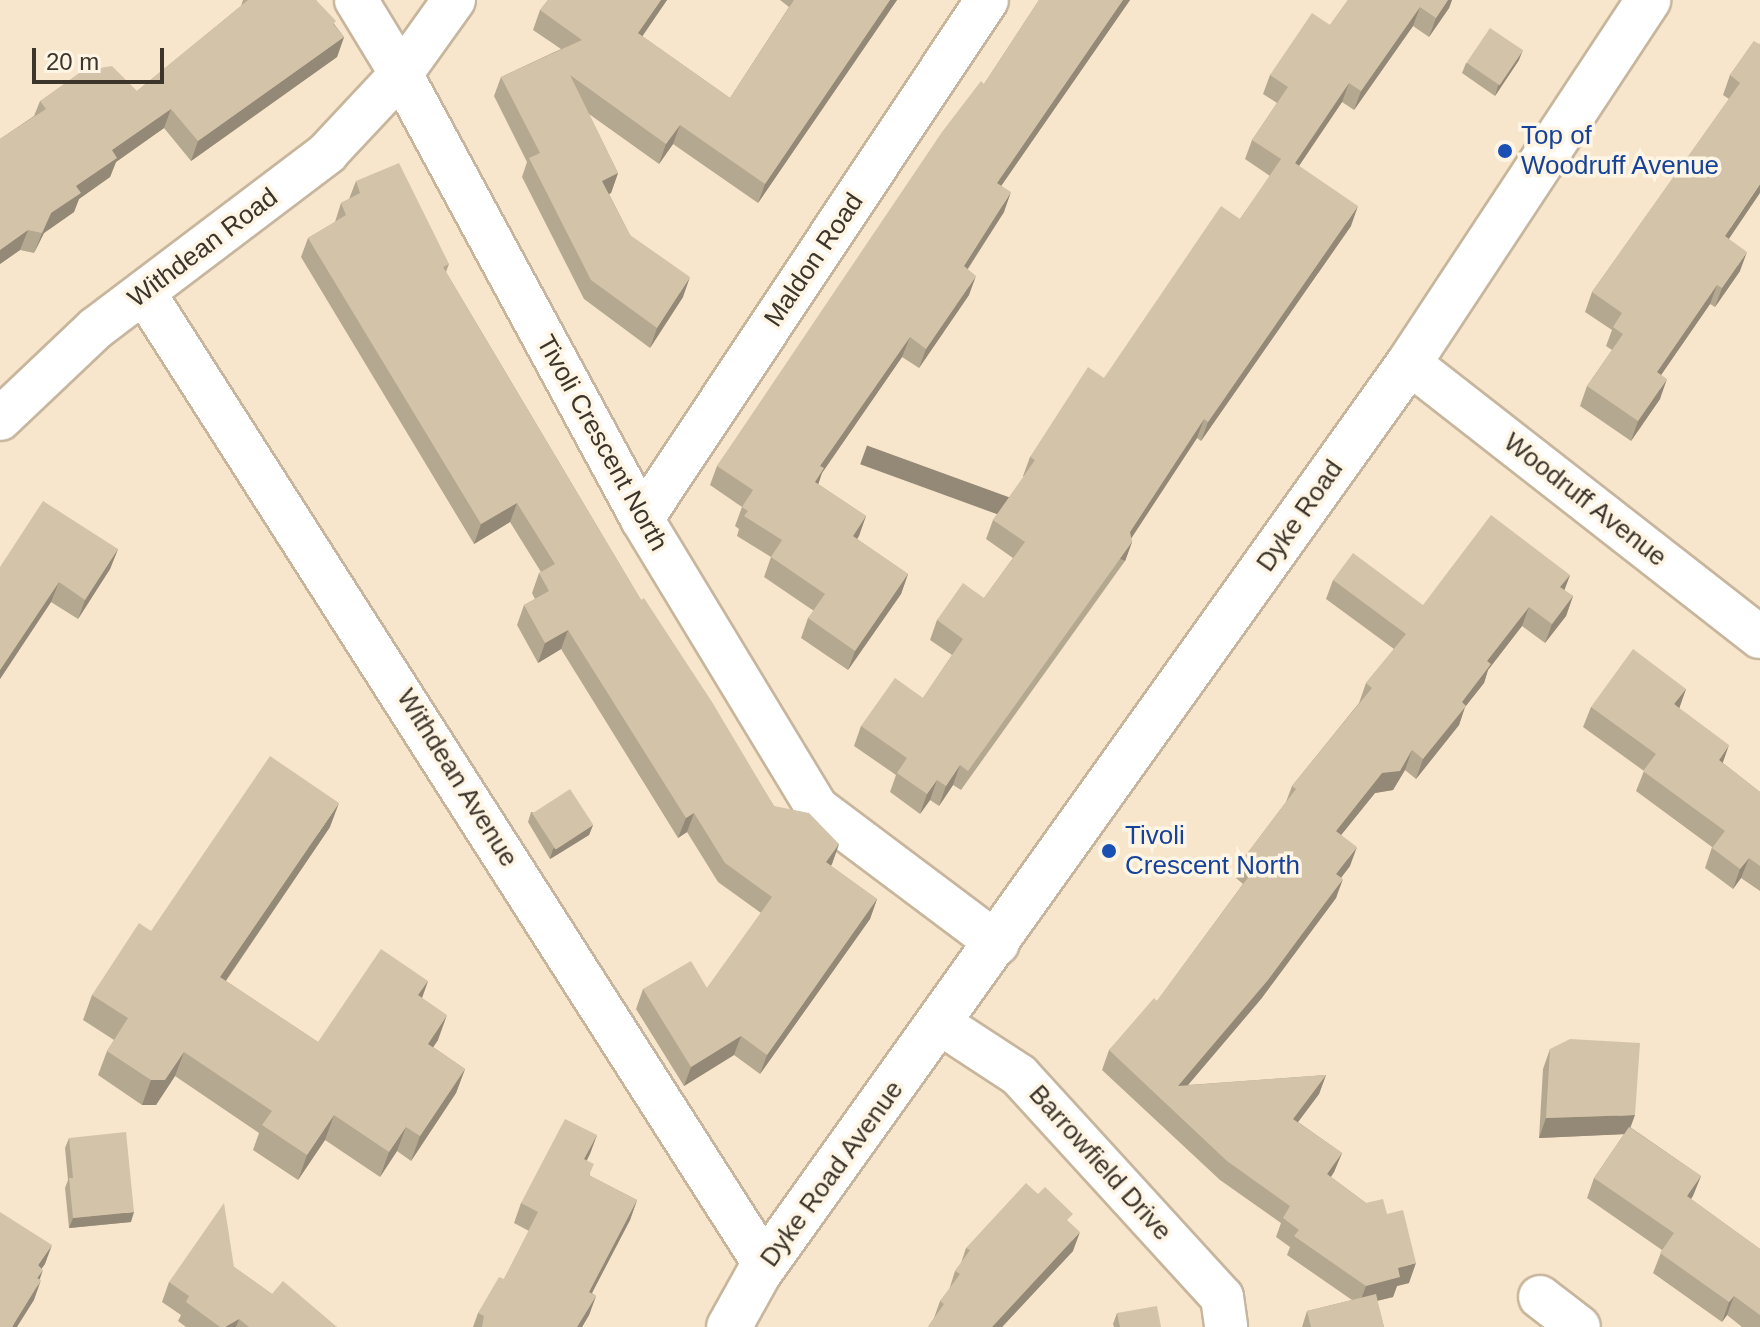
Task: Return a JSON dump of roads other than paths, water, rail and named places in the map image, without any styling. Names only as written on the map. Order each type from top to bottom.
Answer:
[{"type":"street","name":"Tivoli Crescent North","points":[[356,0],[401,74],[642,519],[817,808],[998,944]]},
{"type":"street","name":"Withdean Road","points":[[0,419],[96,328],[145,294],[327,153],[401,74],[454,0]]},
{"type":"street","name":"Maldon Road","points":[[642,519],[987,0]]},
{"type":"street","name":"Dyke Road","points":[[941,1024],[1409,363],[1648,0]]},
{"type":"street","name":"Withdean Avenue","points":[[145,294],[765,1265]]},
{"type":"street","name":"Woodruff Avenue","points":[[1409,363],[1760,637]]},
{"type":"street","name":"Dyke Road Avenue","points":[[729,1327],[765,1265],[941,1024]]},
{"type":"street","name":"Barrowfield Drive","points":[[941,1024],[1019,1075],[1222,1297],[1226,1327]]},
{"type":"street","points":[[1540,1297],[1579,1327]]},
{"type":"place","name":"Top of Woodruff Avenue","points":[[1505,151]]},
{"type":"place","name":"Tivoli Crescent North","points":[[1109,851]]}]
